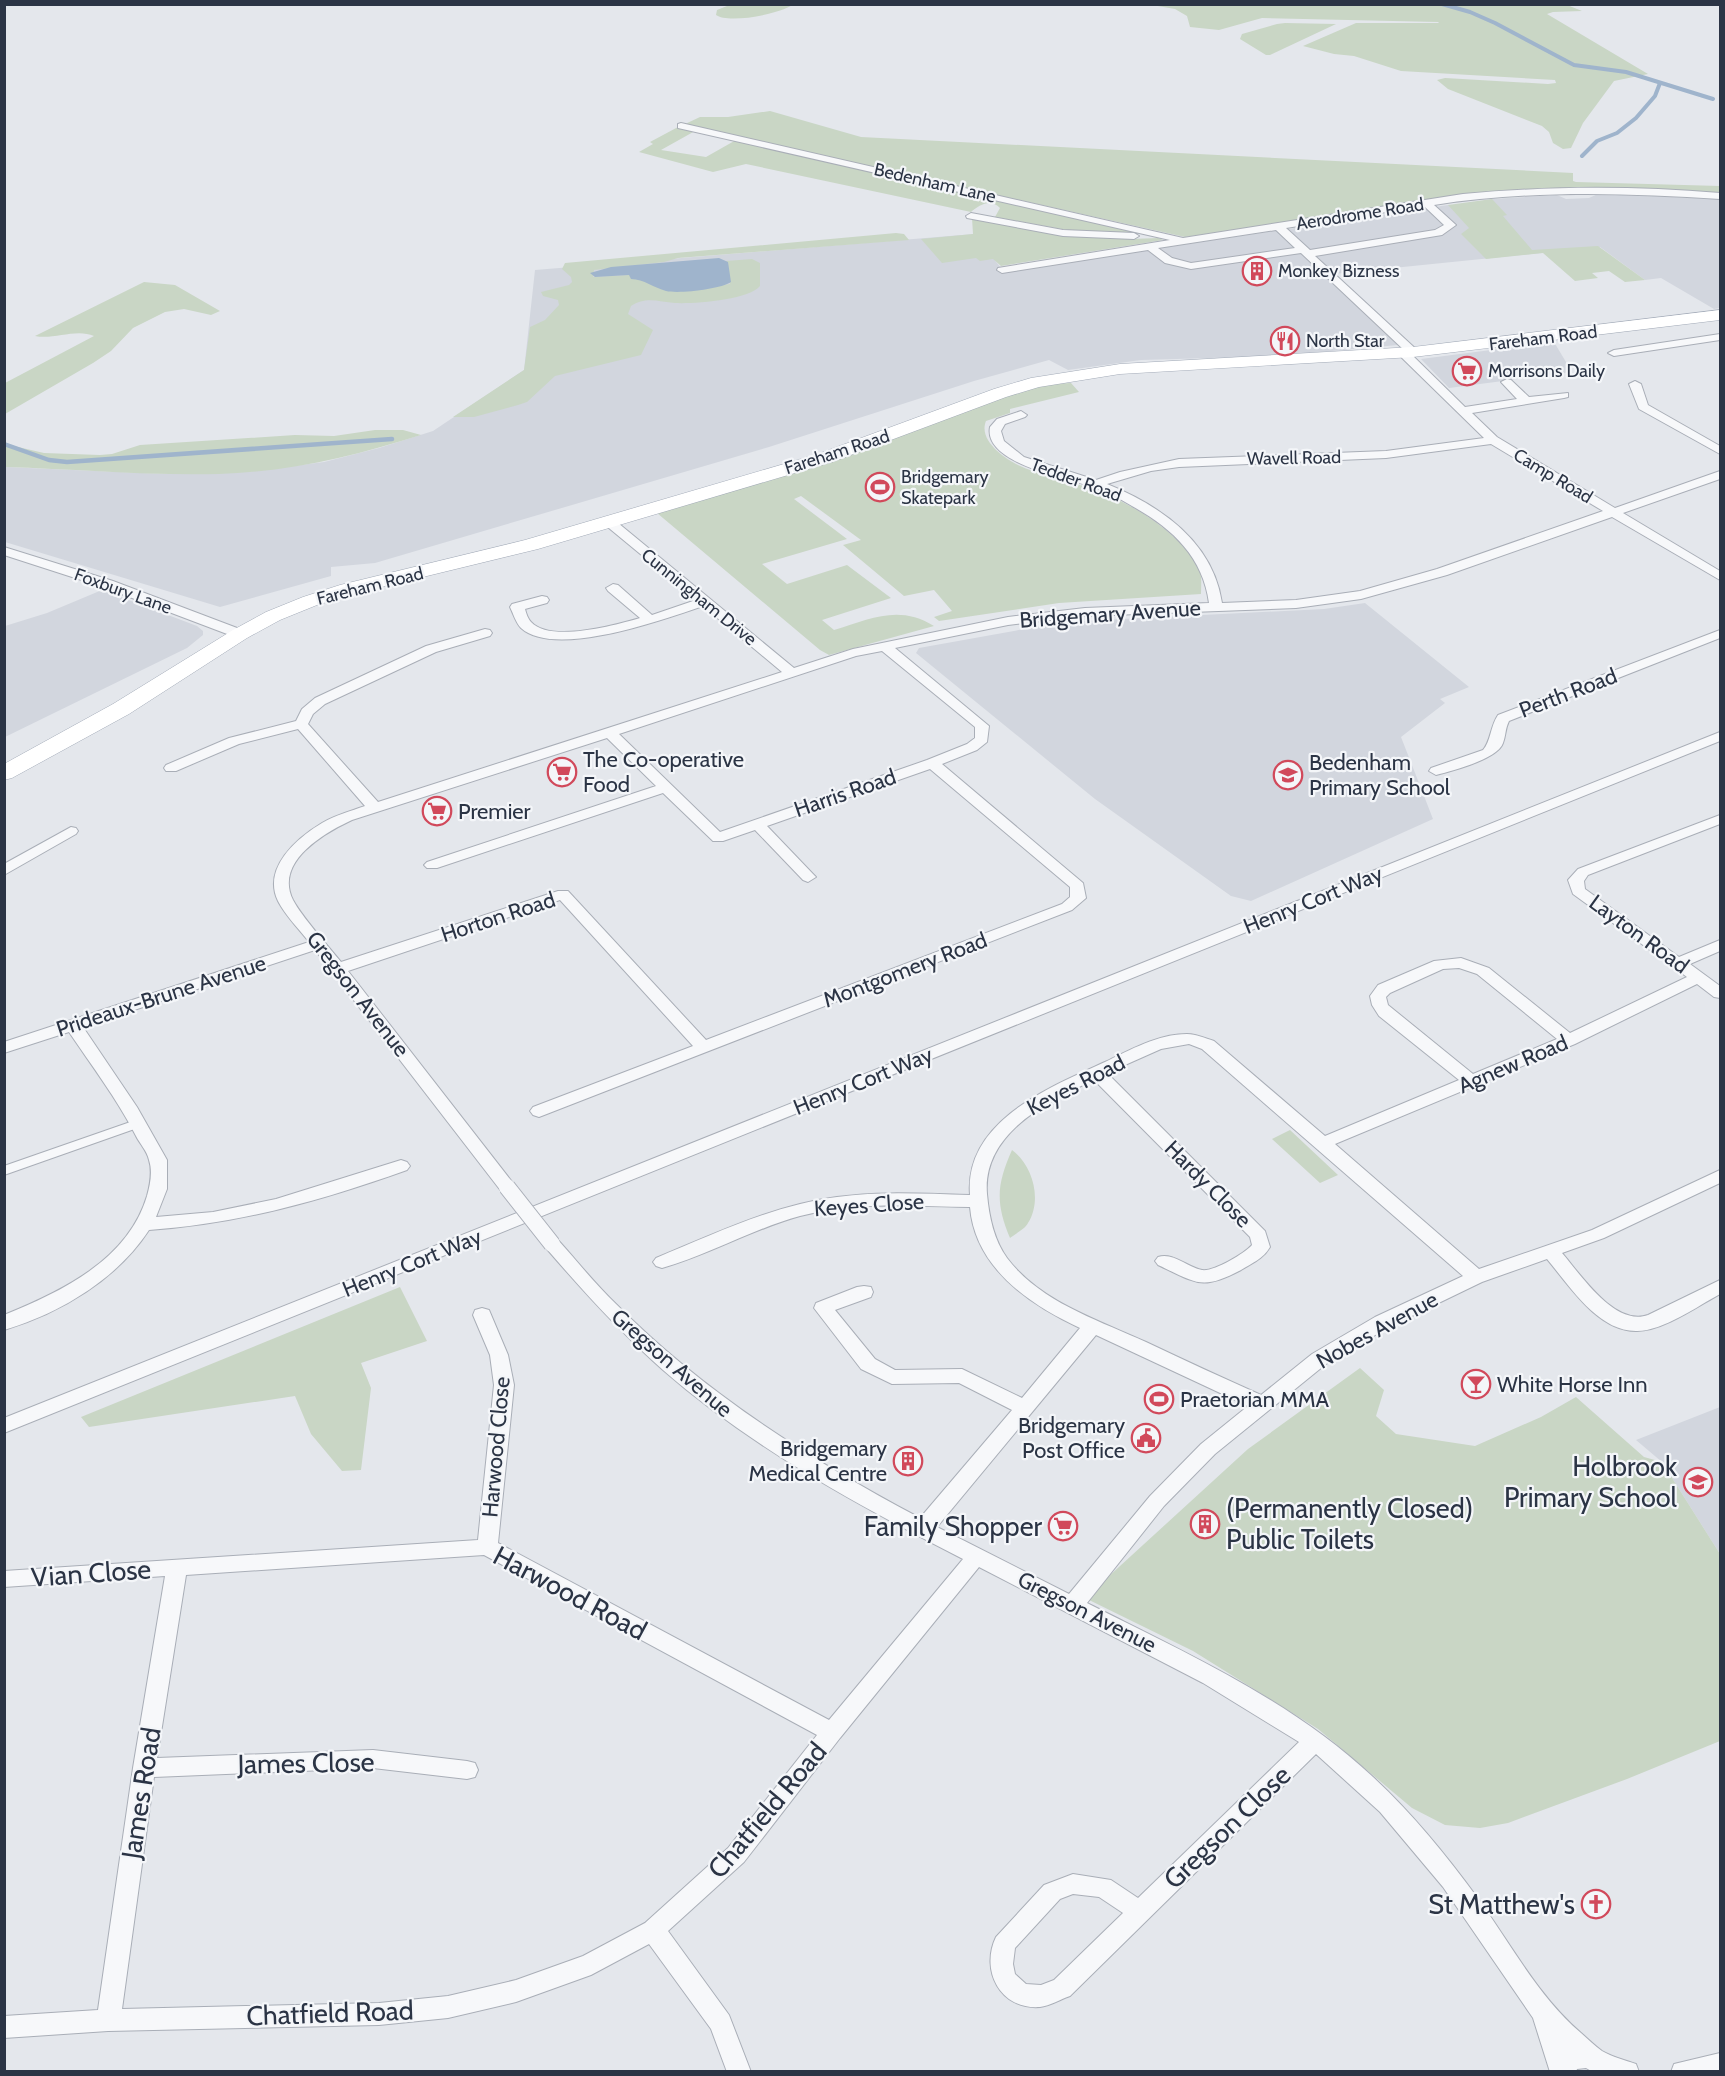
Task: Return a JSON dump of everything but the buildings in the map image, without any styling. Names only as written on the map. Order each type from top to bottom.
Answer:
[{"type":"main road","name":"Fareham Road","points":[[4,773],[122,709],[240,634],[273,616],[347,589],[531,545],[825,458],[1000,393],[1037,382],[1120,369],[1408,353],[1720,315]]},
{"type":"street","name":"Bedenham Lane","points":[[681,126],[1188,241]]},
{"type":"street","name":"Aerodrome Road","points":[[1002,270],[1463,197],[1539,191],[1623,190],[1720,195]]},
{"type":"street","points":[[1151,247],[1160,257],[1173,264],[1191,266],[1438,233],[1450,225],[1426,203]]},
{"type":"street","points":[[971,216],[1063,233],[1165,236]]},
{"type":"street","points":[[1279,227],[1408,353]]},
{"type":"street","points":[[1614,353],[1720,337]]},
{"type":"street","name":"Camp Road","points":[[1408,353],[1461,411],[1493,440],[1720,576]]},
{"type":"street","points":[[1507,382],[1526,401]]},
{"type":"street","points":[[1635,384],[1643,407],[1720,451]]},
{"type":"street","points":[[1461,411],[1564,395]]},
{"type":"street","name":"Tedder Road","points":[[1021,416],[1003,421],[997,426],[995,433],[998,443],[1012,454],[1034,465],[1097,484],[1137,503],[1163,521],[1187,542],[1201,559],[1212,580],[1216,608]]},
{"type":"street","name":"Wavell Road","points":[[1097,484],[1119,475],[1169,463],[1410,454],[1493,440]]},
{"type":"street","name":"Bridgemary Avenue","points":[[609,732],[791,672],[884,646],[1008,621],[1130,609],[1216,608],[1314,602],[1388,588],[1720,475]]},
{"type":"street","name":"Cunningham Drive","points":[[608,522],[791,672]]},
{"type":"street","name":"Foxbury Lane","points":[[4,551],[108,584],[240,634]]},
{"type":"street","points":[[613,588],[649,619]]},
{"type":"street","points":[[542,600],[517,607],[518,615],[526,626],[541,634],[568,636],[622,628],[704,602]]},
{"type":"street","points":[[301,724],[307,712],[320,701],[431,649],[485,633]]},
{"type":"street","name":"Perth Road","points":[[1436,771],[1488,753],[1496,744],[1497,730],[1503,718],[1720,634]]},
{"type":"street","name":"Harris Road","points":[[609,732],[718,838],[932,763],[972,747],[982,739],[982,726],[884,646]]},
{"type":"street","points":[[171,768],[227,744],[279,728],[301,724]]},
{"type":"street","points":[[301,724],[375,808]]},
{"type":"street","name":"Gregson Avenue","points":[[609,732],[375,808],[327,826],[308,839],[286,864],[281,882],[285,900],[582,1282],[623,1325],[697,1389],[747,1427],[791,1455],[976,1556],[1244,1694],[1315,1741],[1380,1795],[1445,1870],[1542,2012],[1600,2063]]},
{"type":"street","name":"Henry Cort Way","points":[[4,1426],[1720,736]]},
{"type":"street","name":"Montgomery Road","points":[[539,1111],[1067,907],[1078,898],[1078,886],[932,763]]},
{"type":"street","points":[[432,866],[667,787]]},
{"type":"street","name":"Layton Road","points":[[1720,819],[1583,872],[1576,880],[1578,891],[1720,992]]},
{"type":"street","points":[[757,824],[808,877]]},
{"type":"street","points":[[4,871],[71,831]]},
{"type":"street","name":"Horton Road","points":[[338,969],[563,894],[704,1048]]},
{"type":"street","name":"Prideaux-Brune Avenue","points":[[4,1048],[318,944]]},
{"type":"street","points":[[1678,963],[1720,945]]},
{"type":"street","points":[[1471,1081],[1385,1012],[1378,996],[1384,989],[1440,964],[1461,963],[1483,971],[1569,1040]]},
{"type":"street","name":"Agnew Road","points":[[1323,1143],[1569,1040],[1699,977]]},
{"type":"street","points":[[4,1323],[37,1310],[106,1270],[131,1245],[146,1224],[160,1187],[158,1161],[139,1123],[73,1025]]},
{"type":"street","name":"Keyes Road","points":[[1265,1405],[1050,1305],[1005,1267],[991,1247],[977,1201],[977,1180],[983,1159],[995,1139],[1008,1124],[1044,1096],[1096,1072],[1165,1042],[1188,1038],[1198,1041],[1208,1045],[1476,1277]]},
{"type":"street","name":"Hardy Close","points":[[1096,1072],[1259,1235],[1261,1247],[1253,1256],[1212,1277],[1198,1276],[1164,1261]]},
{"type":"street","points":[[4,1171],[139,1123]]},
{"type":"street","points":[[146,1224],[187,1223],[237,1216],[324,1194],[401,1166]]},
{"type":"street","name":"Nobes Avenue","points":[[1073,1605],[1157,1501],[1208,1449],[1319,1359],[1382,1322],[1476,1277],[1635,1218],[1720,1176]]},
{"type":"street","name":"Keyes Close","points":[[662,1262],[782,1215],[818,1206],[868,1201],[977,1201]]},
{"type":"street","points":[[1550,1251],[1599,1306],[1618,1321],[1637,1325],[1653,1321],[1720,1286]]},
{"type":"street","points":[[864,1292],[823,1308],[868,1364],[892,1377],[962,1376],[1025,1408]]},
{"type":"street","name":"Harwood Close","points":[[482,1315],[497,1347],[505,1373],[487,1547]]},
{"type":"street","points":[[923,1528],[1093,1326]]},
{"type":"street","name":"Harwood Road","points":[[177,1567],[487,1547],[832,1732]]},
{"type":"street","name":"Chatfield Road","points":[[4,2027],[108,2020],[379,2014],[448,2007],[516,1991],[591,1964],[652,1930],[736,1855],[832,1732],[976,1556]]},
{"type":"street","name":"Vian Close","points":[[4,1579],[177,1567]]},
{"type":"street","name":"James Road","points":[[108,2020],[144,1768],[177,1567]]},
{"type":"street","name":"Gregson Close","points":[[1140,1912],[1103,1887],[1073,1884],[1052,1892],[1004,1944],[1001,1964],[1005,1980],[1020,1994],[1041,1996],[1062,1988],[1140,1912],[1315,1741]]},
{"type":"street","name":"James Close","points":[[144,1768],[373,1759],[467,1770]]},
{"type":"street","points":[[652,1930],[721,2023],[739,2072]]},
{"type":"street","name":"Gregson Avenue","points":[[1542,2012],[1562,2072]]},
{"type":"street","points":[[1562,2072],[1569,2060],[1583,2056],[1627,2072]]},
{"type":"street","points":[[1683,2072],[1720,2064]]},
{"type":"shaded area","points":[[1598,194],[1720,199],[1720,308],[1714,309],[1661,278],[1645,280],[1600,247],[1324,275],[1398,345],[1277,356],[1141,360],[1068,370],[1049,360],[974,381],[769,447],[375,563],[331,567],[331,576],[220,607],[5,542],[5,467],[164,474],[246,472],[324,462],[433,431],[524,370],[535,270],[974,234],[1001,268],[1135,246],[1141,251],[1448,205],[1460,207],[1492,199],[1557,195],[1566,199],[1589,198]]},
{"type":"shaded area","points":[[1554,342],[1572,372],[1449,388],[1421,359]]},
{"type":"shaded area","points":[[102,590],[197,626],[203,631],[203,635],[187,648],[5,737],[5,626],[47,613]]},
{"type":"shaded area","name":"Bedenham Primary School","points":[[1365,603],[1469,687],[1440,699],[1445,703],[1401,737],[1433,819],[1251,901],[1231,896],[1095,799],[916,653],[919,648],[1063,622],[1324,609]]},
{"type":"shaded area","name":"Holbrook Primary School","points":[[1720,1407],[1720,1554],[1662,1462],[1636,1440]]},
{"type":"green space","points":[[732,4],[792,5],[777,12],[754,17],[722,18],[716,15],[717,10]]},
{"type":"green space","points":[[1152,5],[1567,5],[1582,11],[1547,14],[1648,74],[1614,81],[1583,123],[1571,148],[1563,149],[1553,143],[1549,132],[1542,126],[1448,89],[1437,80],[1445,78],[1548,84],[1556,83],[1555,80],[1401,71],[1354,56],[1334,54],[1303,46],[1356,23],[1438,22],[1262,18],[1219,30],[1190,27],[1187,16],[1175,9]]},
{"type":"green space","points":[[1277,24],[1336,24],[1270,55],[1266,55],[1240,39],[1242,34]]},
{"type":"green space","points":[[770,111],[861,137],[1573,173],[1573,181],[1576,182],[1720,186],[1720,194],[1619,188],[1504,191],[1185,237],[683,125],[700,117],[728,117]]},
{"type":"green space","points":[[678,127],[695,131],[661,150],[706,157],[736,140],[1139,233],[1067,230],[995,217],[1000,208],[993,203],[981,205],[971,212],[746,164],[713,172],[639,152],[653,144],[650,142]]},
{"type":"green space","points":[[1492,199],[1507,215],[1503,216],[1532,250],[1598,246],[1645,280],[1625,282],[1609,271],[1592,273],[1598,278],[1575,281],[1543,253],[1486,259],[1461,234],[1469,228],[1448,205]]},
{"type":"green space","points":[[972,218],[1131,239],[1158,238],[1163,240],[1001,266],[993,259],[980,261],[976,258],[942,263],[921,239],[973,234]]},
{"type":"green space","points":[[904,234],[909,240],[678,258],[664,262],[594,270],[593,277],[629,275],[633,279],[643,280],[674,291],[730,284],[726,261],[752,259],[760,263],[760,286],[745,295],[707,302],[675,303],[647,300],[637,303],[631,306],[628,314],[653,330],[641,355],[555,376],[527,402],[518,405],[474,417],[453,417],[524,370],[530,327],[545,320],[559,305],[558,300],[543,296],[541,292],[569,285],[572,282],[571,277],[562,269],[565,263]]},
{"type":"green space","points":[[144,282],[175,285],[220,311],[211,315],[184,309],[165,312],[133,328],[111,351],[93,363],[5,414],[5,383],[94,336],[80,333],[50,337],[35,336]]},
{"type":"green space","points":[[1071,383],[1079,392],[1010,409],[1010,413],[986,421],[986,435],[989,441],[1006,458],[1018,465],[1106,494],[1154,521],[1175,538],[1196,562],[1201,574],[1201,594],[1059,603],[939,621],[934,617],[952,611],[934,590],[904,596],[843,545],[861,540],[801,496],[794,499],[847,539],[762,564],[787,584],[847,565],[891,598],[822,620],[834,630],[872,618],[896,615],[921,619],[934,626],[829,655],[820,650],[657,513],[993,400],[1048,384]]},
{"type":"green space","points":[[375,430],[403,430],[421,435],[321,462],[245,473],[166,474],[5,467],[5,444],[44,453],[100,455],[112,454],[140,445],[295,435],[334,436]]},
{"type":"green space","points":[[1290,1130],[1338,1175],[1320,1183],[1272,1139]]},
{"type":"green space","points":[[1012,1150],[1019,1156],[1030,1173],[1035,1204],[1027,1225],[1010,1238],[1002,1214],[1000,1193],[1003,1173]]},
{"type":"green space","points":[[400,1287],[427,1341],[361,1363],[371,1388],[361,1470],[342,1471],[311,1434],[295,1396],[89,1427],[81,1417]]},
{"type":"green space","points":[[1360,1368],[1384,1390],[1376,1416],[1396,1434],[1475,1446],[1541,1417],[1576,1397],[1644,1457],[1662,1462],[1720,1554],[1720,1741],[1627,1779],[1508,1823],[1480,1828],[1445,1825],[1412,1808],[1318,1729],[1193,1651],[1085,1598],[1248,1449]]},
{"type":"water","points":[[719,258],[728,262],[731,282],[700,290],[666,291],[640,280],[631,279],[629,275],[595,277],[590,273],[611,267]]},
{"type":"waterway","points":[[1442,4],[1470,12],[1495,23],[1574,65],[1626,72],[1713,99]]},
{"type":"waterway","points":[[1582,156],[1597,141],[1617,133],[1636,118],[1655,96],[1660,83]]},
{"type":"waterway","points":[[4,444],[49,460],[67,462],[392,439]]},
{"type":"place","name":"Monkey Bizness","points":[[1257,271]]},
{"type":"place","name":"North Star","points":[[1285,341]]},
{"type":"place","name":"Morrisons Daily","points":[[1467,371]]},
{"type":"place","name":"Bridgemary Skatepark","points":[[880,487]]},
{"type":"place","name":"The Co-operative Food","points":[[562,772]]},
{"type":"place","name":"Bedenham Primary School","points":[[1288,775]]},
{"type":"place","name":"Premier","points":[[437,811]]},
{"type":"place","name":"White Horse Inn","points":[[1476,1384]]},
{"type":"place","name":"Praetorian MMA","points":[[1159,1399]]},
{"type":"place","name":"Bridgemary Post Office","points":[[1146,1438]]},
{"type":"place","name":"Bridgemary Medical Centre","points":[[908,1461]]},
{"type":"place","name":"Holbrook Primary School","points":[[1698,1482]]},
{"type":"place","name":"(Permanently Closed) Public Toilets","points":[[1205,1524]]},
{"type":"place","name":"Family Shopper","points":[[1063,1526]]},
{"type":"place","name":"St Matthew's","points":[[1596,1904]]}]
